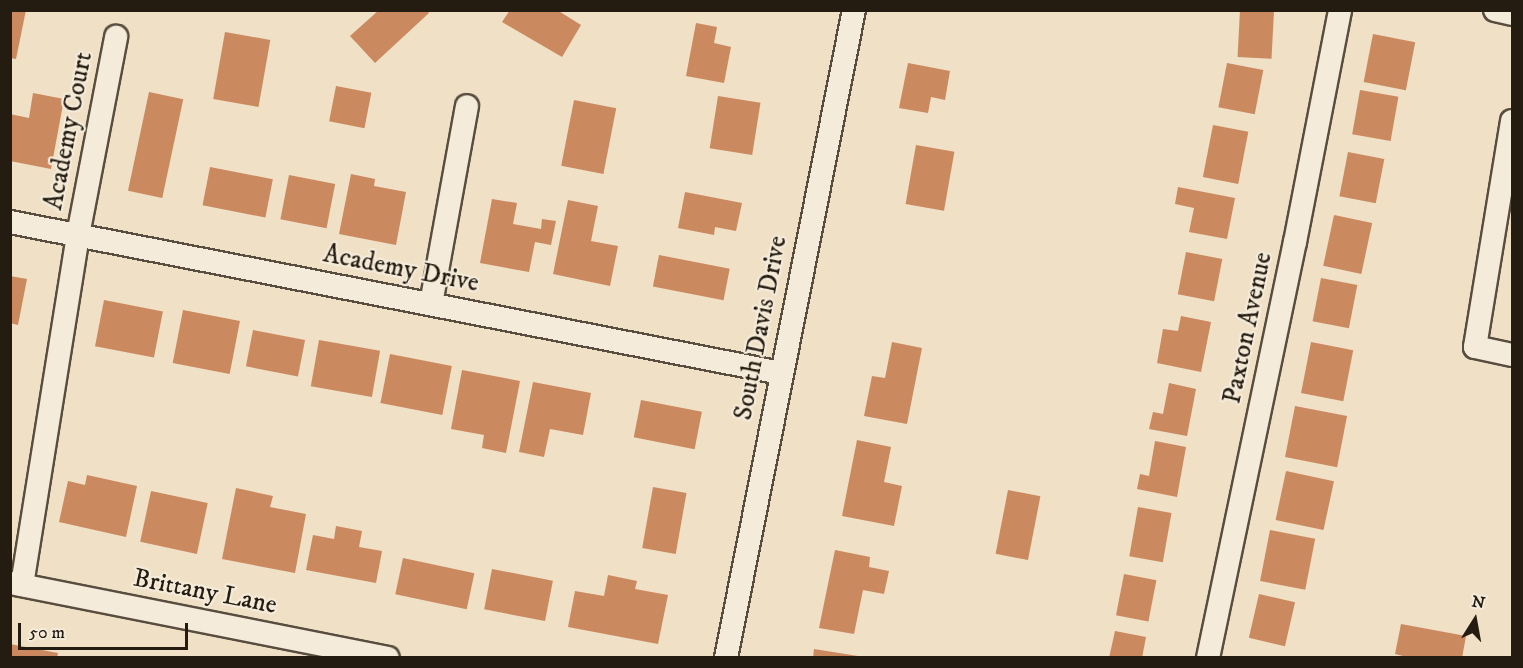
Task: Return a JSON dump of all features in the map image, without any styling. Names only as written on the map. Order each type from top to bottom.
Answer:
[{"type":"street","name":"Paxton Avenue","points":[[1208,657],[1295,242],[1340,10]]},
{"type":"street","points":[[1496,10],[1512,14]]},
{"type":"street","name":"South Davis Drive","points":[[726,657],[850,11]]},
{"type":"street","name":"Academy Court","points":[[16,584],[116,37]]},
{"type":"street","points":[[432,304],[467,106]]},
{"type":"street","points":[[1512,121],[1505,211],[1475,347],[1512,355]]},
{"type":"street","name":"Academy Drive","points":[[10,222],[782,373]]},
{"type":"street","name":"Brittany Lane","points":[[16,584],[388,657]]},
{"type":"building","points":[[10,10],[26,10],[16,59],[10,58]]},
{"type":"building","points":[[379,10],[427,10],[429,13],[375,63],[350,36]]},
{"type":"building","points":[[510,10],[557,10],[581,25],[562,57],[502,22]]},
{"type":"building","points":[[1240,10],[1274,12],[1271,59],[1238,57]]},
{"type":"building","points":[[696,23],[717,27],[714,43],[731,47],[724,83],[686,76]]},
{"type":"building","points":[[225,32],[270,40],[258,107],[213,99]]},
{"type":"building","points":[[1373,34],[1415,42],[1406,90],[1364,82]]},
{"type":"building","points":[[908,63],[950,71],[945,100],[931,97],[928,113],[899,108]]},
{"type":"building","points":[[1227,63],[1263,70],[1255,114],[1218,107]]},
{"type":"building","points":[[336,86],[371,93],[364,128],[329,121]]},
{"type":"building","points":[[1360,90],[1398,97],[1391,141],[1352,134]]},
{"type":"building","points":[[149,92],[183,99],[162,198],[128,191]]},
{"type":"building","points":[[33,93],[64,99],[51,169],[10,161],[10,114],[29,118]]},
{"type":"building","points":[[718,96],[760,103],[752,155],[710,148]]},
{"type":"building","points":[[574,100],[616,108],[603,174],[561,166]]},
{"type":"building","points":[[1213,125],[1248,132],[1238,184],[1203,177]]},
{"type":"building","points":[[916,145],[954,152],[944,211],[906,204]]},
{"type":"building","points":[[1348,152],[1384,159],[1376,203],[1339,196]]},
{"type":"building","points":[[210,167],[273,179],[265,217],[203,205]]},
{"type":"building","points":[[351,174],[375,179],[374,186],[406,192],[396,245],[339,234]]},
{"type":"building","points":[[289,175],[335,184],[327,228],[280,219]]},
{"type":"building","points":[[1178,187],[1235,198],[1227,239],[1189,232],[1194,208],[1175,204]]},
{"type":"building","points":[[685,192],[742,203],[736,231],[715,227],[714,235],[678,228]]},
{"type":"building","points":[[492,199],[517,203],[513,224],[541,229],[542,219],[556,221],[551,245],[535,242],[529,272],[480,263]]},
{"type":"building","points":[[568,200],[598,206],[591,241],[618,246],[610,286],[553,274]]},
{"type":"building","points":[[1334,215],[1372,223],[1361,274],[1323,266]]},
{"type":"building","points":[[1186,252],[1222,259],[1214,301],[1178,294]]},
{"type":"building","points":[[659,255],[730,269],[724,300],[653,286]]},
{"type":"building","points":[[10,276],[27,279],[18,325],[10,323]]},
{"type":"building","points":[[1321,278],[1357,285],[1349,328],[1313,321]]},
{"type":"building","points":[[104,300],[163,311],[154,358],[95,346]]},
{"type":"building","points":[[183,310],[240,321],[230,374],[173,363]]},
{"type":"building","points":[[1181,316],[1211,322],[1201,372],[1157,363],[1163,329],[1178,331]]},
{"type":"building","points":[[253,330],[305,340],[298,376],[246,366]]},
{"type":"building","points":[[319,340],[380,351],[372,397],[311,386]]},
{"type":"building","points":[[892,342],[922,348],[907,424],[864,416],[872,376],[885,378]]},
{"type":"building","points":[[1311,342],[1353,350],[1343,401],[1301,393]]},
{"type":"building","points":[[390,354],[452,366],[442,415],[380,403]]},
{"type":"building","points":[[462,370],[520,381],[506,453],[482,448],[484,435],[451,429]]},
{"type":"building","points":[[533,382],[591,393],[583,435],[550,429],[544,457],[519,452]]},
{"type":"building","points":[[1169,383],[1196,389],[1187,436],[1149,429],[1153,412],[1163,414]]},
{"type":"building","points":[[641,400],[702,412],[695,449],[634,437]]},
{"type":"building","points":[[1295,406],[1347,416],[1337,467],[1285,457]]},
{"type":"building","points":[[857,440],[891,447],[884,482],[902,486],[894,526],[842,516]]},
{"type":"building","points":[[1155,441],[1186,447],[1177,497],[1137,489],[1140,474],[1149,476]]},
{"type":"building","points":[[1286,471],[1334,481],[1324,530],[1276,520]]},
{"type":"building","points":[[87,475],[137,486],[126,537],[59,522],[68,481],[85,485]]},
{"type":"building","points":[[653,487],[686,493],[676,554],[642,548]]},
{"type":"building","points":[[236,488],[273,496],[270,507],[306,514],[295,573],[222,559]]},
{"type":"building","points":[[1008,490],[1040,496],[1028,560],[996,554]]},
{"type":"building","points":[[151,491],[208,503],[197,554],[140,542]]},
{"type":"building","points":[[1138,507],[1171,513],[1163,562],[1129,556]]},
{"type":"building","points":[[336,526],[362,531],[359,547],[382,551],[376,583],[306,570],[313,535],[334,539]]},
{"type":"building","points":[[1270,530],[1315,539],[1305,590],[1260,581]]},
{"type":"building","points":[[835,550],[870,557],[869,567],[889,571],[884,594],[863,590],[854,634],[819,628]]},
{"type":"building","points":[[403,558],[474,573],[467,609],[395,594]]},
{"type":"building","points":[[492,569],[553,581],[545,621],[484,609]]},
{"type":"building","points":[[1124,574],[1156,580],[1148,622],[1116,615]]},
{"type":"building","points":[[608,575],[637,581],[635,589],[668,595],[658,644],[568,627],[575,591],[604,596]]},
{"type":"building","points":[[1259,594],[1295,602],[1285,646],[1249,638]]},
{"type":"building","points":[[1401,624],[1466,636],[1462,658],[1411,658],[1395,654]]},
{"type":"building","points":[[1115,631],[1146,637],[1142,658],[1109,658]]},
{"type":"building","points":[[10,644],[58,653],[57,658],[10,658]]},
{"type":"building","points":[[814,649],[858,656],[858,658],[813,658]]}]
